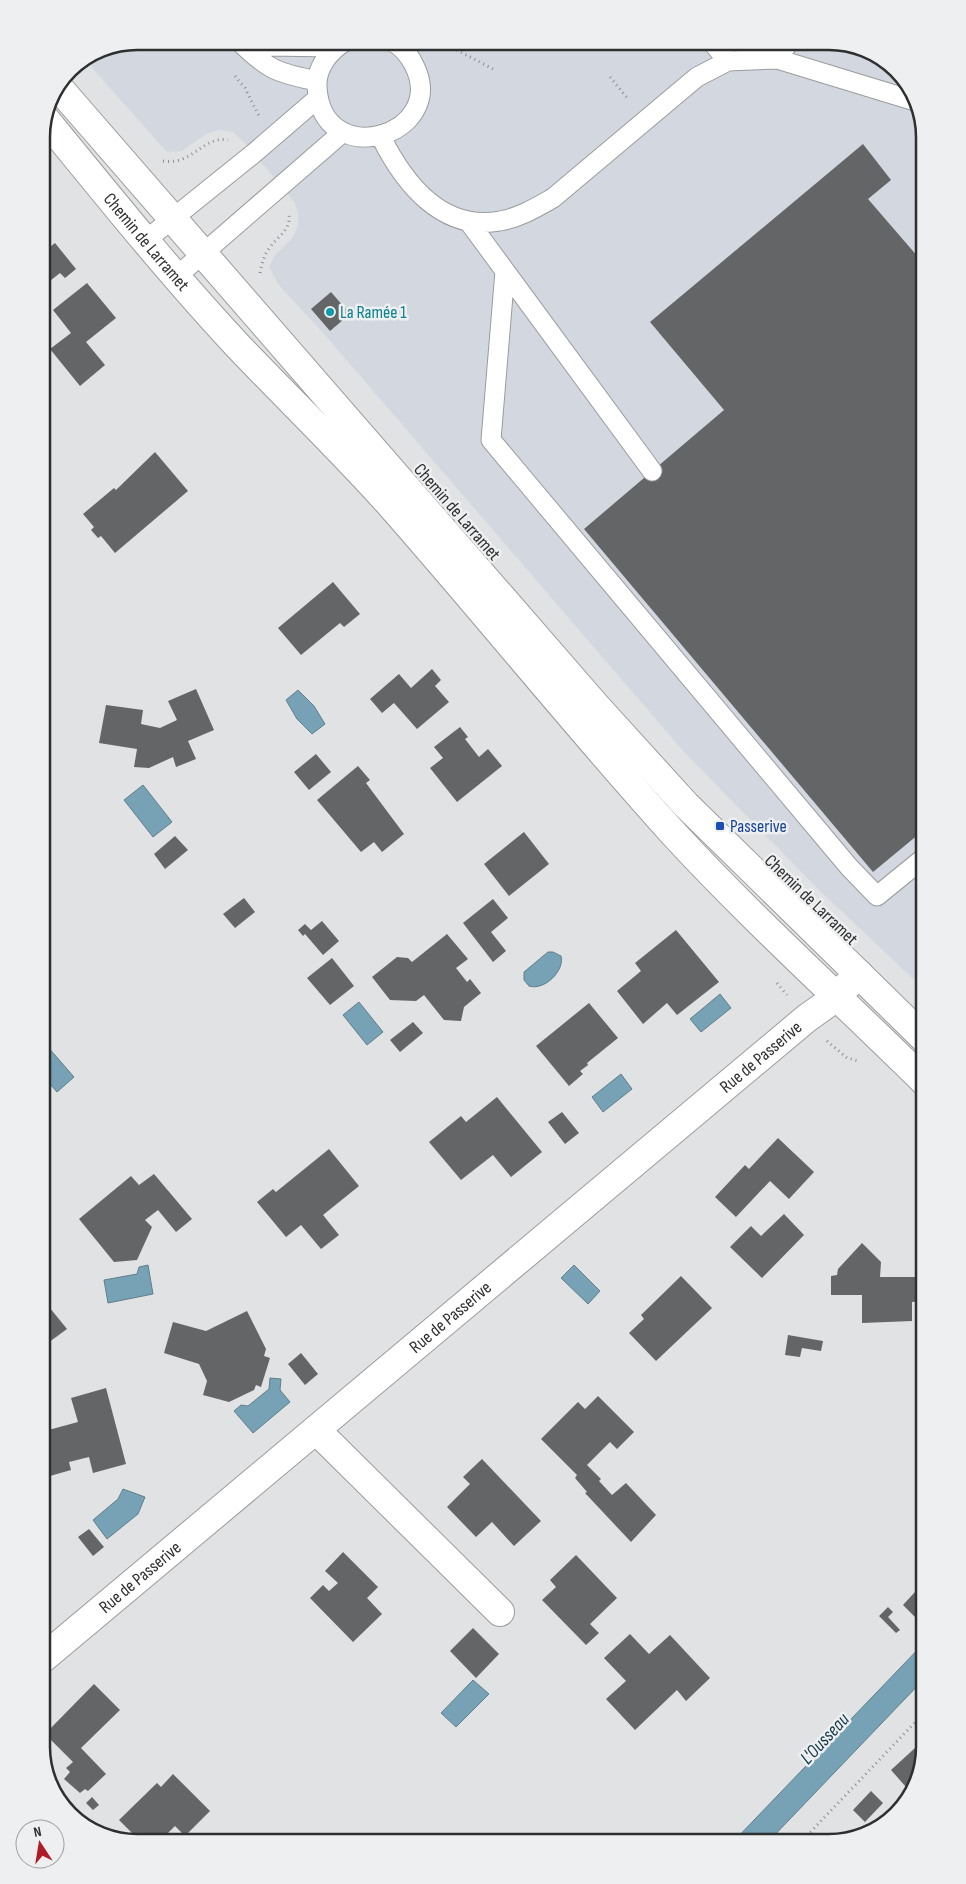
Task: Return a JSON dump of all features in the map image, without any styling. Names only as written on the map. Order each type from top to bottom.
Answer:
[{"type":"main road","name":"Chemin de Larramet","points":[[63,92],[596,706],[686,805],[916,1030]]},
{"type":"main road","name":"Chemin de Larramet","points":[[51,126],[146,240],[236,343],[326,435],[394,509],[512,649],[672,832],[750,914],[837,995],[916,1073]]},
{"type":"main road","name":"Rue de Passerive","points":[[50,1652],[837,995],[859,974]]},
{"type":"main road","points":[[316,1430],[500,1612]]},
{"type":"lane","points":[[248,50],[258,60],[281,74],[317,90],[328,118],[343,132],[362,138],[381,137],[400,128],[415,110],[420,93],[418,73],[409,55],[403,50]]},
{"type":"lane","points":[[146,240],[246,160],[317,90],[324,62],[335,50]]},
{"type":"lane","points":[[719,50],[728,60]]},
{"type":"lane","points":[[776,59],[783,50]]},
{"type":"lane","points":[[381,137],[406,180],[445,214],[469,222],[500,221],[526,213],[553,198],[697,77],[728,60],[776,59],[907,99]]},
{"type":"lane","points":[[178,276],[343,132]]},
{"type":"lane","points":[[469,222],[652,471]]},
{"type":"lane","points":[[506,271],[491,440],[849,867],[877,896],[916,864]]},
{"type":"path","points":[[213,50],[217,55]]},
{"type":"path","points":[[457,50],[495,70]]},
{"type":"path","points":[[234,75],[245,88],[263,123]]},
{"type":"path","points":[[155,160],[169,162],[186,159],[208,143],[219,138],[231,141],[246,160]]},
{"type":"path","points":[[261,279],[260,273],[263,259],[270,247],[288,229],[290,216],[285,205],[274,192]]},
{"type":"path","points":[[809,1834],[916,1721]]},
{"type":"shaded area","points":[[137,50],[835,50],[863,57],[891,75],[909,103],[916,137],[916,982],[819,890],[685,753],[325,335],[278,284],[269,267],[275,255],[293,237],[298,226],[298,214],[295,203],[245,143],[233,132],[219,130],[206,134],[182,151],[167,152],[89,65],[103,57]]},
{"type":"water","points":[[298,690],[314,706],[325,724],[312,734],[297,719],[286,700]]},
{"type":"water","points":[[143,785],[172,822],[153,837],[124,800]]},
{"type":"water","points":[[548,952],[561,956],[560,968],[547,983],[535,987],[529,986],[524,980],[524,972]]},
{"type":"water","points":[[720,994],[731,1008],[701,1032],[690,1019]]},
{"type":"water","points":[[359,1002],[383,1032],[367,1045],[343,1015]]},
{"type":"water","points":[[50,1049],[74,1077],[57,1092],[50,1084]]},
{"type":"water","points":[[621,1074],[632,1089],[603,1112],[592,1097]]},
{"type":"water","points":[[148,1265],[153,1294],[108,1303],[104,1280],[137,1274],[139,1267]]},
{"type":"water","points":[[574,1265],[600,1291],[588,1304],[561,1278]]},
{"type":"water","points":[[270,1378],[281,1379],[280,1390],[290,1402],[253,1433],[234,1411],[241,1405],[248,1406],[269,1389]]},
{"type":"water","points":[[123,1489],[145,1497],[138,1514],[107,1539],[93,1520],[118,1499]]},
{"type":"water","points":[[916,1651],[916,1687],[776,1834],[741,1834]]},
{"type":"water","points":[[473,1680],[489,1694],[456,1727],[441,1713]]},
{"type":"building","points":[[863,144],[891,180],[868,199],[916,255],[916,836],[873,872],[584,529],[724,410],[650,322]]},
{"type":"building","points":[[55,243],[76,269],[65,278],[60,273],[50,281],[50,247]]},
{"type":"building","points":[[87,283],[116,318],[86,342],[105,365],[80,386],[50,349],[71,333],[53,310]]},
{"type":"building","name":"La Ramée 1","points":[[331,292],[350,314],[330,331],[311,309]]},
{"type":"building","points":[[155,452],[188,491],[115,553],[101,536],[98,538],[91,530],[94,527],[83,514],[114,488],[116,490]]},
{"type":"building","points":[[333,582],[360,614],[344,627],[340,623],[301,655],[278,628]]},
{"type":"building","points":[[432,669],[441,680],[435,686],[449,702],[417,729],[394,703],[382,713],[370,699],[399,674],[411,688]]},
{"type":"building","points":[[196,689],[214,730],[188,741],[196,759],[176,767],[173,757],[149,768],[134,767],[137,749],[99,743],[106,705],[143,710],[141,724],[160,728],[177,720],[168,701]]},
{"type":"building","points":[[460,727],[468,737],[465,739],[479,757],[488,749],[502,766],[457,802],[430,768],[443,758],[434,747]]},
{"type":"building","points":[[316,754],[331,772],[309,790],[294,772]]},
{"type":"building","points":[[358,766],[370,780],[366,783],[404,834],[382,852],[374,842],[361,852],[317,800]]},
{"type":"building","points":[[524,832],[549,864],[509,896],[484,864]]},
{"type":"building","points":[[175,836],[188,850],[165,869],[154,854]]},
{"type":"building","points":[[244,898],[255,912],[235,928],[223,914]]},
{"type":"building","points":[[493,899],[508,918],[491,932],[506,951],[493,962],[463,923]]},
{"type":"building","points":[[322,921],[339,941],[323,955],[305,934],[303,936],[298,930],[305,924],[311,930]]},
{"type":"building","points":[[676,930],[719,982],[677,1015],[667,1003],[643,1024],[617,991],[641,971],[635,963]]},
{"type":"building","points":[[447,934],[468,959],[456,968],[467,982],[470,979],[481,993],[464,1007],[461,1021],[444,1020],[424,995],[416,1001],[390,1000],[372,977],[397,957],[408,958],[412,962]]},
{"type":"building","points":[[332,958],[354,986],[330,1005],[307,978]]},
{"type":"building","points":[[589,1003],[618,1038],[587,1063],[588,1065],[580,1071],[583,1074],[569,1086],[536,1046]]},
{"type":"building","points":[[413,1022],[423,1033],[400,1052],[390,1040]]},
{"type":"building","points":[[497,1097],[542,1152],[511,1177],[493,1155],[461,1180],[429,1142],[461,1116],[466,1122]]},
{"type":"building","points":[[562,1112],[579,1133],[565,1144],[548,1122]]},
{"type":"building","points":[[778,1138],[814,1172],[789,1199],[770,1181],[736,1217],[715,1197],[745,1165],[749,1169]]},
{"type":"building","points":[[329,1149],[359,1186],[323,1215],[339,1235],[321,1249],[301,1225],[286,1237],[257,1202],[273,1189],[276,1192]]},
{"type":"building","points":[[154,1174],[192,1219],[176,1232],[158,1210],[145,1220],[152,1227],[137,1260],[114,1262],[79,1219],[131,1176],[139,1185]]},
{"type":"building","points":[[784,1214],[804,1235],[762,1278],[730,1247],[751,1226],[761,1236]]},
{"type":"building","points":[[862,1243],[881,1262],[880,1277],[916,1277],[916,1302],[912,1302],[912,1321],[862,1323],[862,1295],[831,1295],[831,1276],[837,1275],[838,1269]]},
{"type":"building","points":[[681,1276],[712,1308],[656,1361],[629,1333],[644,1319],[641,1315]]},
{"type":"building","points":[[50,1308],[67,1329],[50,1341]]},
{"type":"building","points":[[247,1311],[266,1349],[264,1356],[270,1358],[261,1387],[256,1385],[254,1390],[229,1402],[203,1395],[207,1381],[199,1364],[164,1353],[173,1322],[206,1331]]},
{"type":"building","points":[[788,1335],[823,1341],[821,1351],[802,1348],[800,1357],[785,1355]]},
{"type":"building","points":[[301,1353],[318,1374],[305,1385],[288,1364]]},
{"type":"building","points":[[106,1388],[126,1464],[93,1473],[89,1457],[69,1462],[71,1470],[50,1476],[50,1430],[78,1422],[71,1398]]},
{"type":"building","points":[[598,1396],[634,1432],[617,1449],[610,1442],[587,1465],[601,1479],[599,1481],[612,1495],[626,1483],[656,1515],[631,1542],[585,1493],[587,1492],[575,1478],[577,1475],[541,1439],[578,1402],[585,1409]]},
{"type":"building","points":[[482,1459],[541,1521],[514,1546],[492,1522],[476,1537],[447,1507],[470,1484],[463,1477]]},
{"type":"building","points":[[89,1529],[104,1547],[93,1556],[78,1537]]},
{"type":"building","points":[[343,1552],[378,1587],[367,1598],[382,1614],[353,1642],[310,1598],[323,1585],[329,1591],[338,1583],[325,1571]]},
{"type":"building","points":[[576,1555],[617,1598],[590,1624],[599,1633],[586,1645],[542,1600],[556,1587],[550,1580]]},
{"type":"building","points":[[916,1591],[916,1618],[903,1605]]},
{"type":"building","points":[[888,1607],[893,1612],[888,1617],[900,1630],[896,1633],[879,1616]]},
{"type":"building","points":[[473,1628],[499,1654],[476,1678],[450,1651]]},
{"type":"building","points":[[630,1634],[649,1654],[670,1635],[710,1678],[686,1701],[677,1690],[635,1730],[606,1699],[626,1681],[604,1658]]},
{"type":"building","points":[[94,1684],[120,1710],[81,1748],[106,1774],[88,1791],[85,1789],[80,1793],[64,1779],[70,1772],[66,1768],[73,1762],[50,1739],[50,1729]]},
{"type":"building","points":[[915,1748],[913,1770],[907,1786],[891,1770]]},
{"type":"building","points":[[173,1774],[210,1811],[187,1834],[183,1834],[175,1826],[167,1834],[133,1834],[119,1820],[157,1783],[161,1787]]},
{"type":"building","points":[[871,1791],[883,1803],[865,1822],[853,1810]]},
{"type":"building","points":[[92,1797],[99,1805],[93,1810],[86,1803]]},
{"type":"place","name":"La Ramée 1","points":[[330,312]]},
{"type":"place","name":"Passerive","points":[[720,826]]},
{"type":"water label","name":"L'Ousseau","points":[[825,1739]]}]
